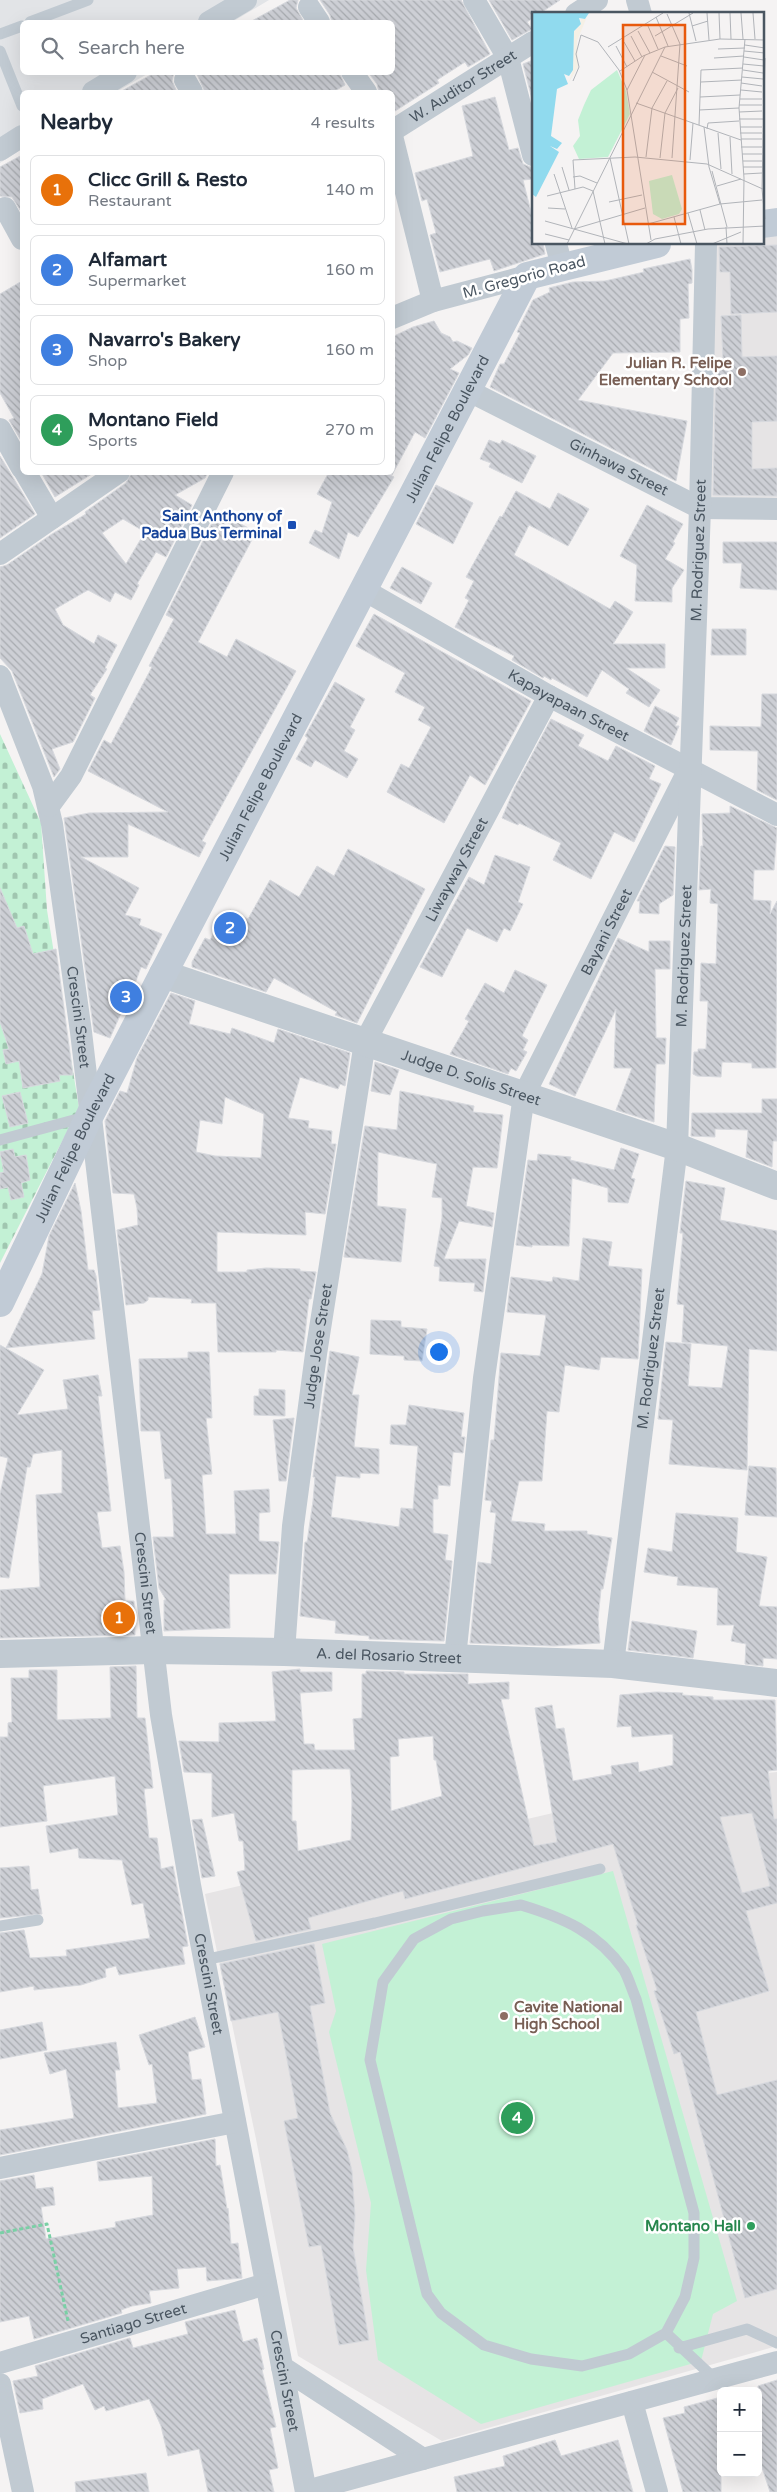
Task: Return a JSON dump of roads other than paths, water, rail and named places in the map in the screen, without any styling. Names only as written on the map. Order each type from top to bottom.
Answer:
[{"type":"main road","points":[[764,224],[777,222]]},
{"type":"main road","name":"M. Gregorio Road","points":[[527,276],[559,255],[649,245]]},
{"type":"main road","name":"Julian Felipe Boulevard","points":[[0,1303],[90,1115],[469,391],[527,276]]},
{"type":"street","points":[[212,20],[246,0]]},
{"type":"street","points":[[474,0],[508,58],[532,151]]},
{"type":"street","points":[[579,12],[597,0]]},
{"type":"street","name":"W. Auditor Street","points":[[395,129],[532,43]]},
{"type":"street","points":[[96,90],[121,75]]},
{"type":"street","points":[[354,75],[365,90]]},
{"type":"street","points":[[0,150],[20,137]]},
{"type":"street","points":[[395,148],[433,301]]},
{"type":"street","points":[[5,208],[20,235]]},
{"type":"street","name":"M. Rodriguez Street","points":[[613,1664],[677,1147],[700,508],[706,245]]},
{"type":"street","name":"M. Gregorio Road","points":[[395,317],[433,301],[527,276]]},
{"type":"street","name":"Ginhawa Street","points":[[469,391],[700,508],[777,509]]},
{"type":"street","points":[[0,430],[20,465]]},
{"type":"street","points":[[27,475],[52,518]]},
{"type":"street","points":[[0,554],[116,475]]},
{"type":"street","points":[[49,806],[71,776],[222,475]]},
{"type":"street","name":"Kapayapaan Street","points":[[364,590],[549,696],[777,815]]},
{"type":"street","name":"Crescini Street","points":[[0,676],[49,806],[90,1115],[153,1650],[176,1811],[306,2492]]},
{"type":"street","name":"Liwayway Street","points":[[365,1042],[549,696]]},
{"type":"street","name":"Bayani Street","points":[[455,1658],[484,1378],[524,1096],[690,768]]},
{"type":"street","name":"Judge D. Solis Street","points":[[163,974],[677,1147],[777,1186]]},
{"type":"street","name":"Judge Jose Street","points":[[284,1652],[293,1526],[316,1354],[365,1042]]},
{"type":"street","name":"A. del Rosario Street","points":[[0,1654],[153,1650],[455,1658],[613,1664],[777,1683]]},
{"type":"street","points":[[0,2168],[235,2122]]},
{"type":"street","name":"Santiago Street","points":[[0,2364],[266,2284]]},
{"type":"street","points":[[306,2492],[777,2362]]},
{"type":"street","points":[[282,2367],[423,2459]]},
{"type":"street","points":[[0,2384],[23,2492]]},
{"type":"street","points":[[632,2402],[657,2492]]},
{"type":"lane","points":[[35,20],[88,0]]},
{"type":"lane","points":[[0,34],[20,27]]},
{"type":"lane","points":[[0,51],[20,101]]},
{"type":"lane","points":[[0,1140],[90,1115]]},
{"type":"lane","points":[[204,1960],[375,1923],[600,1869]]},
{"type":"lane","points":[[521,1905],[561,1917],[594,1938],[624,1971],[636,1999],[694,2212],[694,2258],[685,2298],[666,2332],[629,2354],[582,2366],[531,2359],[484,2345],[441,2313],[427,2294],[370,2060],[383,1982],[414,1939],[451,1919],[483,1911],[521,1905]]},
{"type":"lane","points":[[0,1926],[38,1920]]},
{"type":"lane","points":[[679,2348],[747,2329],[777,2343]]},
{"type":"lane","points":[[666,2332],[679,2348],[716,2379]]},
{"type":"place","name":"Julian R. Felipe Elementary School","points":[[742,372]]},
{"type":"place","name":"Saint Anthony of Padua Bus Terminal","points":[[292,525]]},
{"type":"place","name":"Alfamart","points":[[230,928]]},
{"type":"place","name":"Navarro's Bakery","points":[[126,997]]},
{"type":"place","name":"Clicc Grill & Resto","points":[[119,1618]]},
{"type":"place","name":"Cavite National High School","points":[[504,2016]]},
{"type":"place","name":"Montano Field","points":[[517,2118]]},
{"type":"place","name":"Montano Hall","points":[[751,2226]]}]
